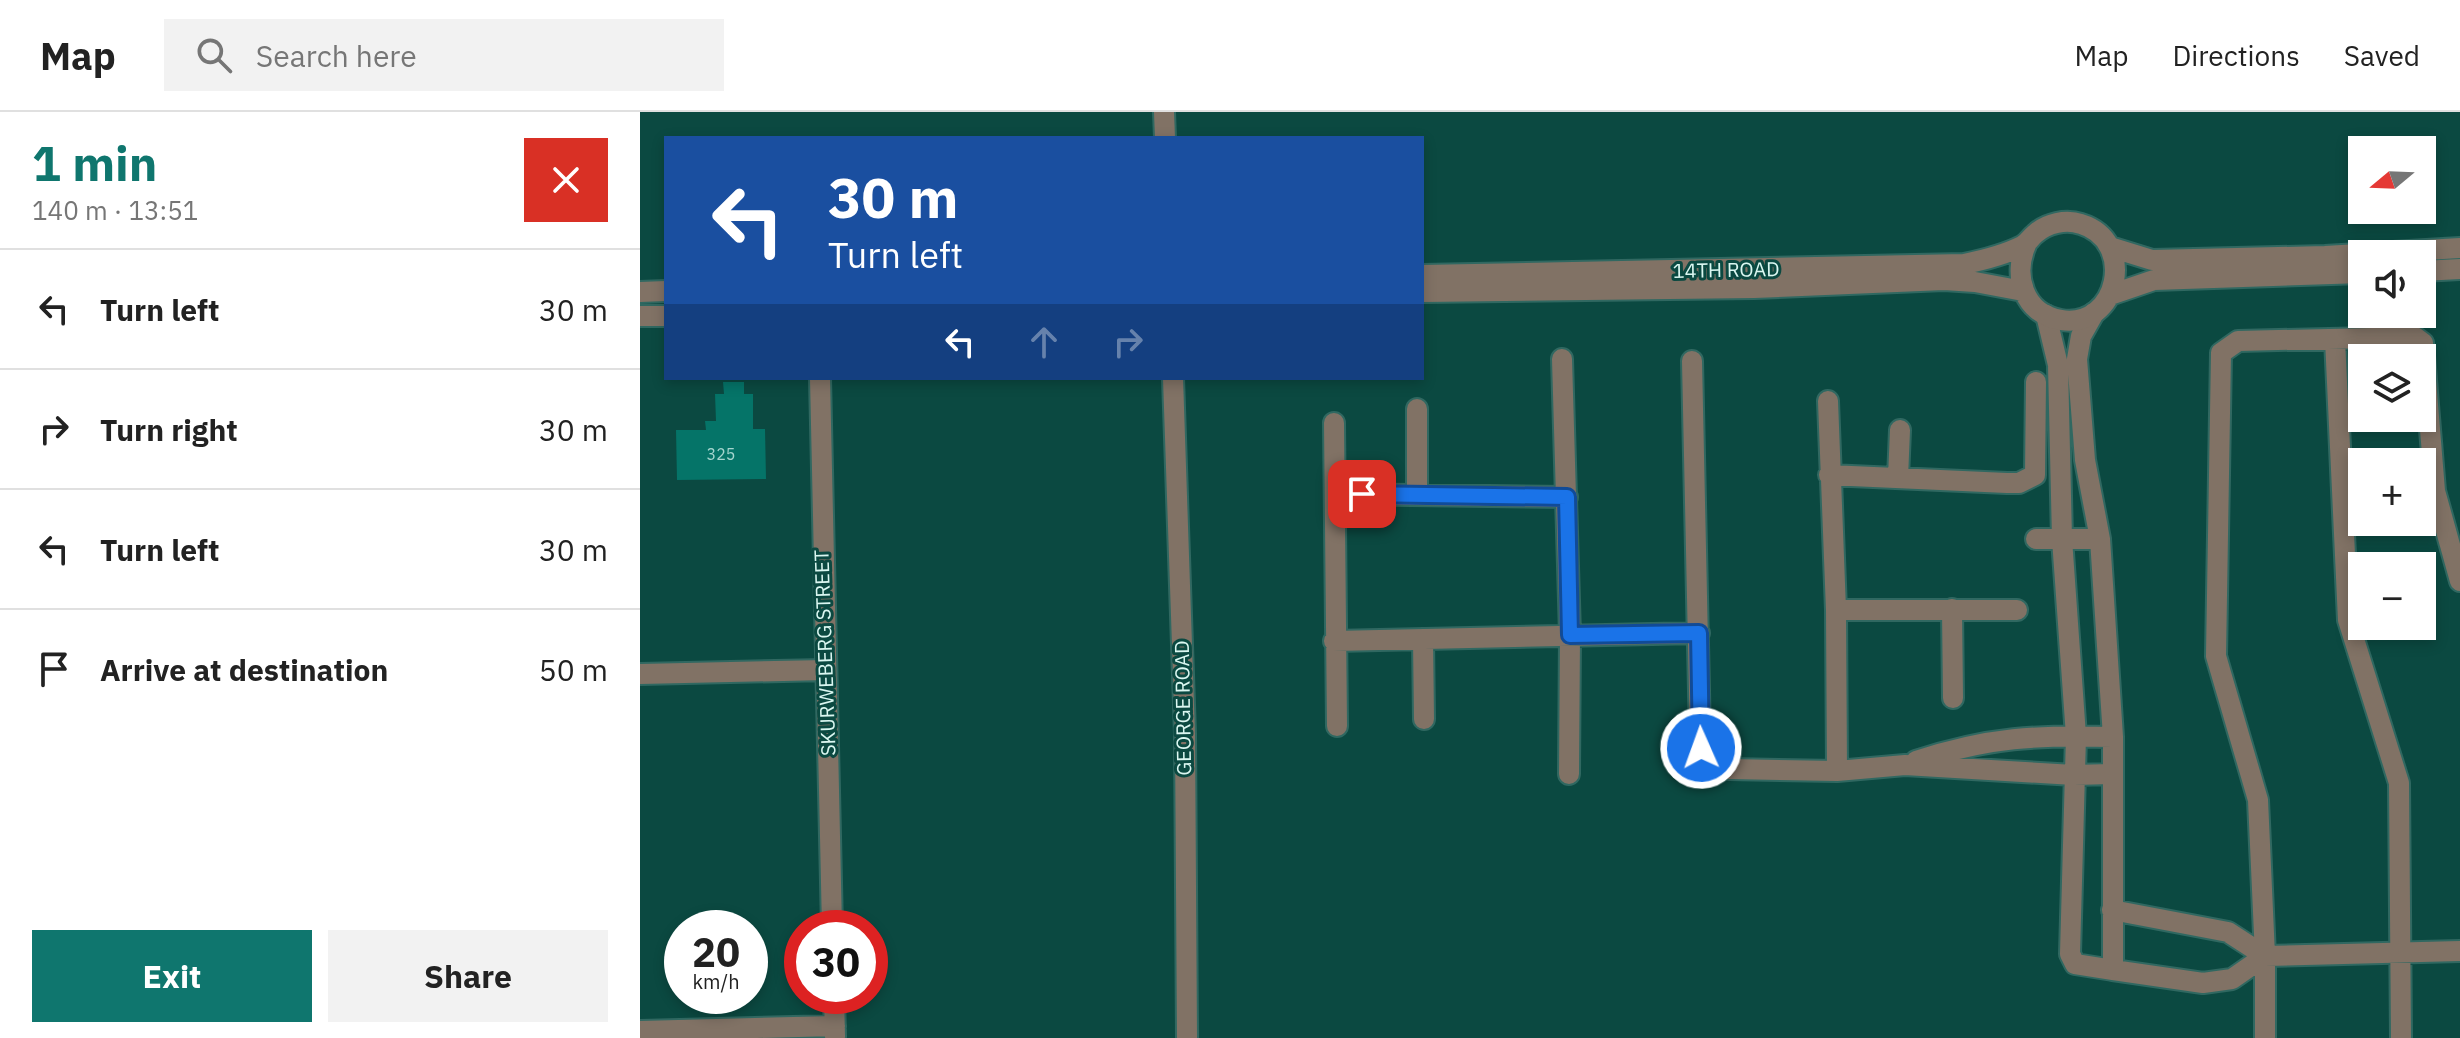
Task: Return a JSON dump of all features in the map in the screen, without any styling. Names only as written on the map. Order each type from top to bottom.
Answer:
[{"type":"street","points":[[1164,112],[1165,136]]},
{"type":"street","points":[[2094,313],[2078,319],[2062,320],[2046,315],[2032,305],[2023,291],[2019,275],[2020,259],[2036,233],[2065,221],[2081,223],[2095,230],[2110,247],[2117,270],[2110,295],[2094,313],[2081,336],[2077,359],[2085,460],[2100,539],[2113,737],[2113,970]]},
{"type":"street","name":"14TH ROAD","points":[[1424,275],[1964,264],[2026,245]]},
{"type":"street","points":[[2110,247],[2152,260],[2325,256],[2460,248]]},
{"type":"street","points":[[2436,270],[2460,269]]},
{"type":"street","points":[[2110,295],[2154,280],[2348,273]]},
{"type":"street","name":"14TH ROAD","points":[[1424,292],[1754,288],[1944,280],[2023,291]]},
{"type":"street","points":[[640,292],[664,291]]},
{"type":"street","points":[[2046,315],[2058,365],[2062,539],[2076,736],[2071,959],[2075,964],[2203,983],[2232,979],[2265,956],[2460,951]]},
{"type":"street","points":[[640,316],[664,316]]},
{"type":"street","points":[[2265,1038],[2265,956],[2258,800],[2216,656],[2221,353],[2238,341],[2415,337],[2423,343],[2435,491],[2460,581]]},
{"type":"street","points":[[2335,339],[2348,620],[2399,783],[2401,1038]]},
{"type":"street","points":[[1562,359],[1570,635],[1569,774]]},
{"type":"street","points":[[1692,361],[1700,738],[1701,748],[1709,763],[1729,769],[1837,771],[1905,765],[2074,775],[2111,774]]},
{"type":"street","name":"SKURWEBERG STREET","points":[[820,380],[832,910]]},
{"type":"street","name":"GEORGE ROAD","points":[[1173,380],[1185,734],[1187,1038]]},
{"type":"street","points":[[1829,475],[2007,483],[2029,480],[2035,475],[2037,460],[2036,382]]},
{"type":"street","points":[[1828,401],[1836,610],[1837,771]]},
{"type":"street","points":[[1417,409],[1417,495]]},
{"type":"street","points":[[1334,423],[1337,726]]},
{"type":"street","points":[[1898,478],[1900,430]]},
{"type":"street","points":[[1335,494],[1567,497]]},
{"type":"street","points":[[2036,539],[2100,539]]},
{"type":"street","points":[[1952,609],[1953,698]]},
{"type":"street","points":[[1836,610],[2017,610]]},
{"type":"street","points":[[1334,641],[1699,633]]},
{"type":"street","points":[[1423,639],[1424,719]]},
{"type":"street","points":[[640,674],[826,670]]},
{"type":"street","points":[[1905,765],[1993,739],[2113,737]]},
{"type":"street","points":[[2112,910],[2228,932],[2265,956]]},
{"type":"street","points":[[640,1031],[835,1032]]},
{"type":"building","points":[[723,382],[744,382],[744,394],[753,394],[753,429],[765,429],[766,479],[677,480],[676,430],[706,430],[705,421],[716,421],[715,394],[724,394]]},
{"type":"route","points":[[1362,494],[1567,497],[1570,635],[1699,633],[1701,748]]}]
